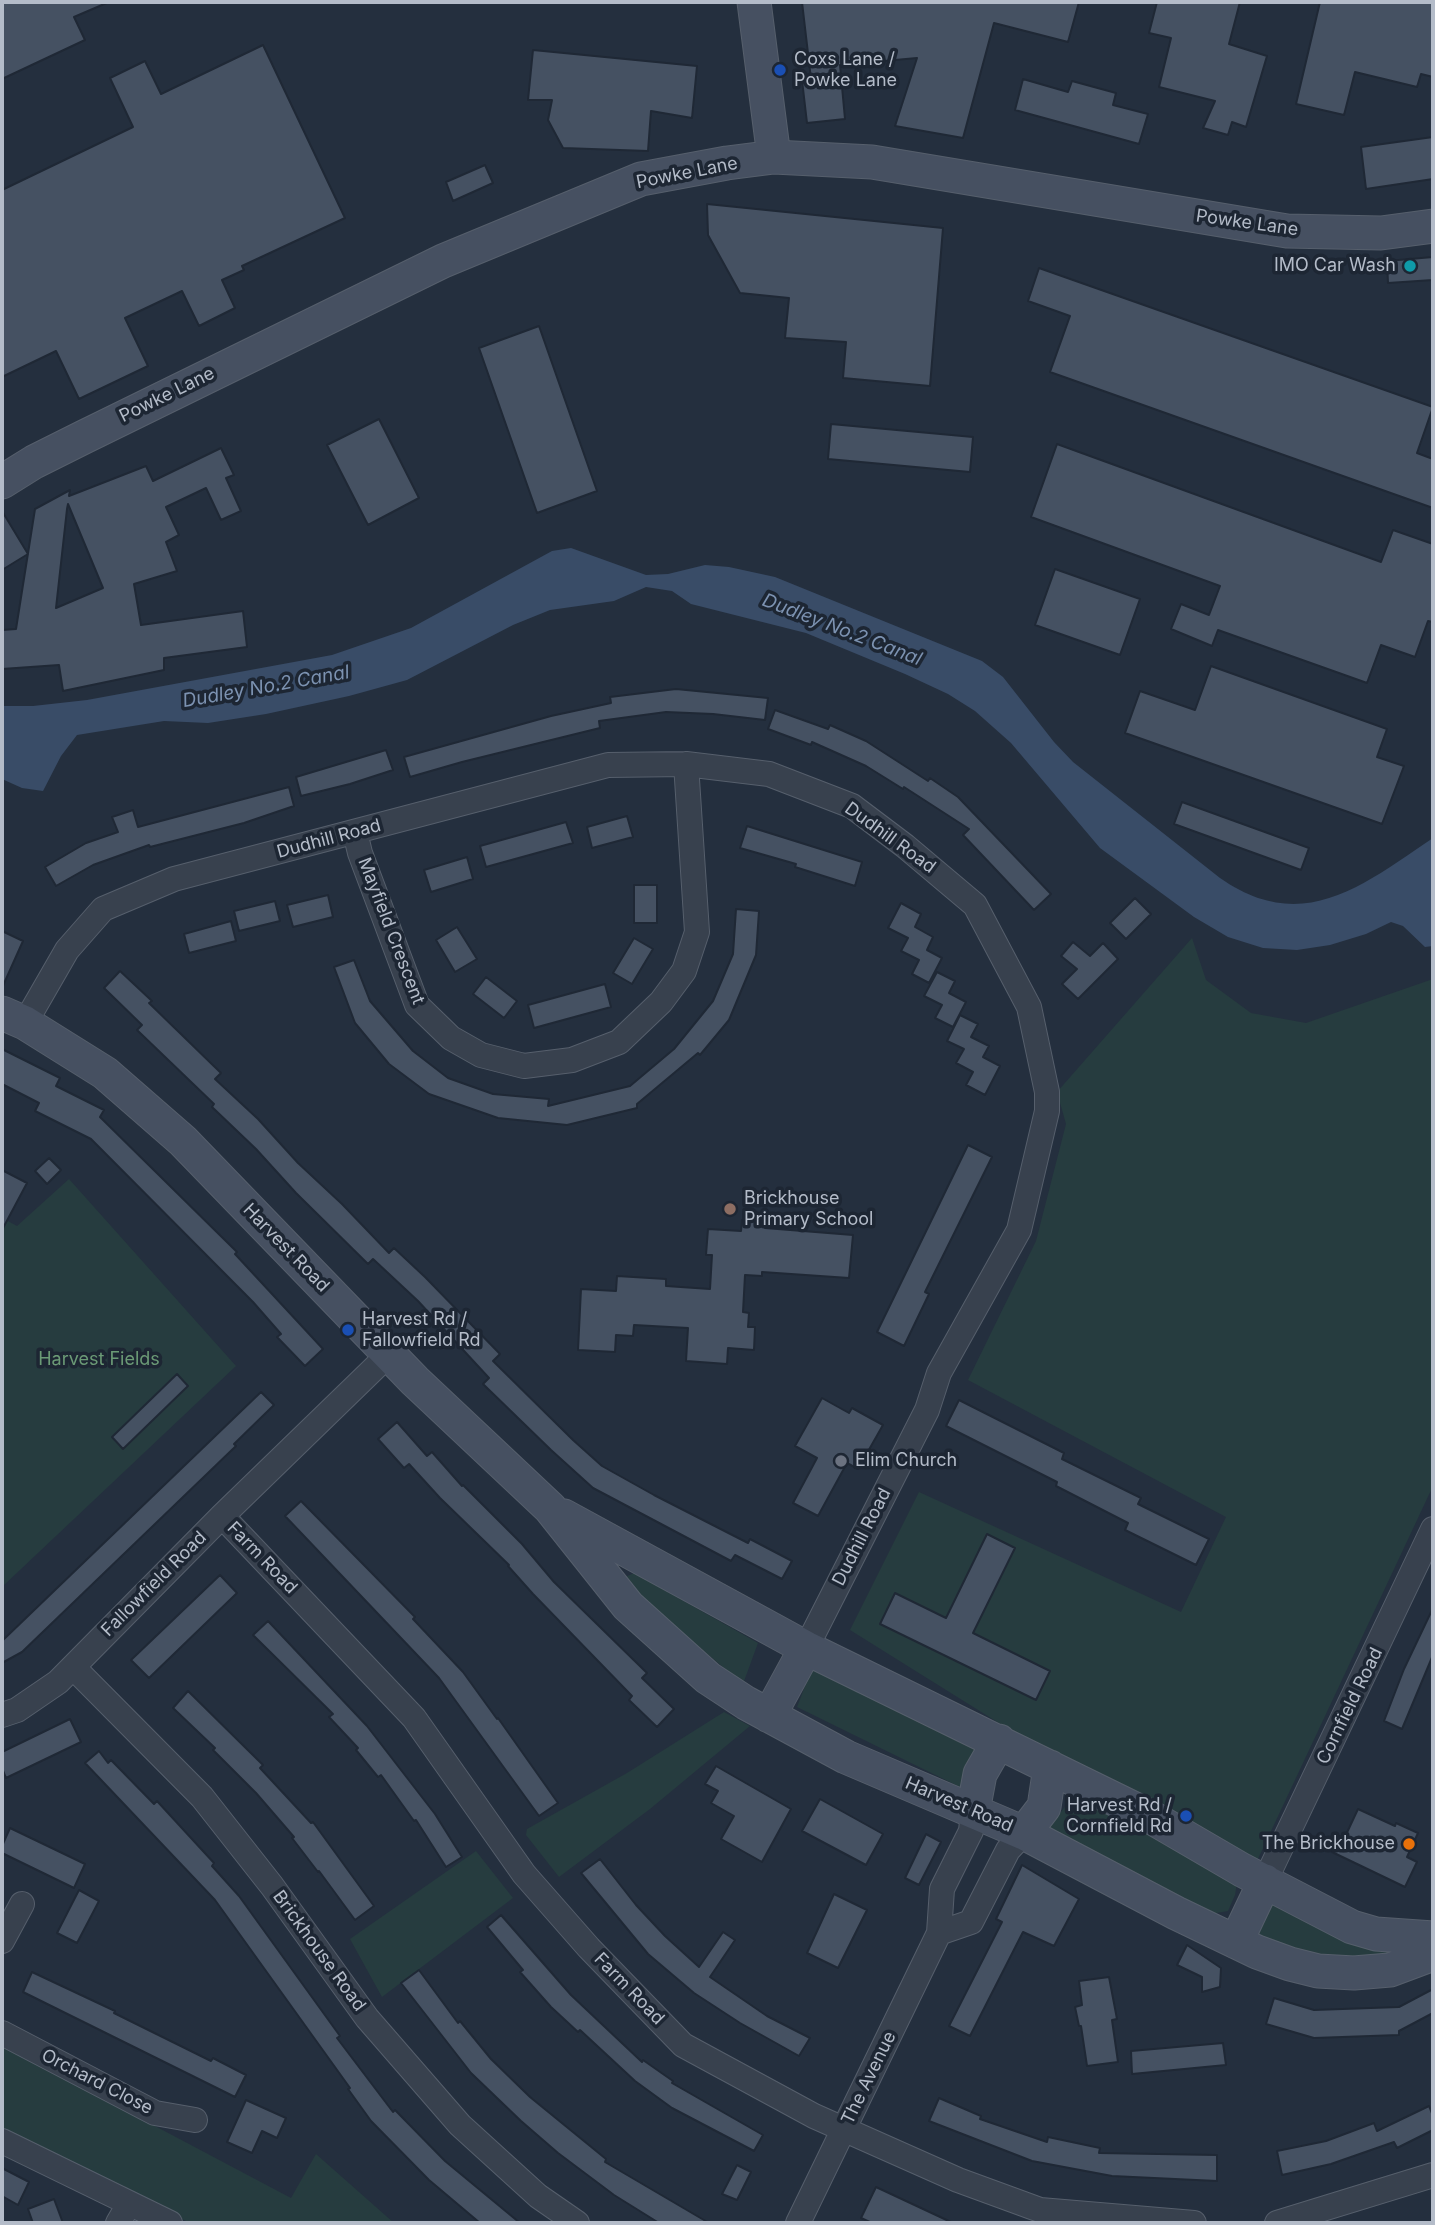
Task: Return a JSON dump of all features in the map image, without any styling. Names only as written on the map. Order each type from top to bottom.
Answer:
[{"type":"street","points":[[754,2],[774,158]]},
{"type":"street","name":"Powke Lane","points":[[2,482],[34,462],[173,392],[455,256],[640,179],[727,163],[774,158],[872,162],[1287,231],[1381,233],[1433,226]]},
{"type":"street","name":"Dudhill Road","points":[[13,1018],[103,909],[174,879],[608,765],[686,764],[769,774],[852,806],[905,846],[975,905],[1029,1007],[1046,1092],[1047,1111],[1019,1230],[939,1373],[927,1410],[806,1648]]},
{"type":"street","name":"Mayfield Crescent","points":[[355,832],[360,853],[416,1005],[451,1038],[481,1055],[524,1066],[572,1060],[619,1042],[661,1002],[684,971],[697,932],[686,764]]},
{"type":"street","name":"Harvest Road","points":[[13,1018],[105,1073],[183,1142],[389,1354],[550,1508],[628,1606],[708,1678],[769,1716],[846,1757],[1024,1833],[1236,1942],[1290,1964],[1330,1972],[1354,1973],[1390,1970],[1433,1954]]},
{"type":"street","name":"Fallowfield Road","points":[[2,1715],[17,1710],[58,1682],[222,1516],[389,1354]]},
{"type":"street","name":"Harvest Road","points":[[550,1508],[806,1648],[1151,1816],[1242,1870],[1352,1927],[1376,1934],[1433,1938]]},
{"type":"street","name":"Farm Road","points":[[222,1516],[414,1718],[524,1874],[589,1948],[683,2045],[844,2130],[958,2180],[1040,2210],[1194,2223]]},
{"type":"street","name":"Cornfield Road","points":[[1265,1881],[1433,1529]]},
{"type":"street","points":[[769,1716],[806,1648]]},
{"type":"street","name":"Brickhouse Road","points":[[73,1667],[202,1797],[272,1886],[367,2018],[460,2126],[538,2196],[577,2223]]},
{"type":"street","points":[[973,1811],[980,1774],[999,1741]]},
{"type":"street","points":[[939,1933],[971,1922],[1008,1850],[1044,1807],[1050,1766]]},
{"type":"street","name":"The Avenue","points":[[798,2223],[939,1933],[942,1889],[971,1831],[973,1811]]},
{"type":"street","points":[[1236,1942],[1265,1881]]},
{"type":"street","points":[[2,1941],[22,1903]]},
{"type":"street","name":"Orchard Close","points":[[2,2033],[155,2113],[195,2120]]},
{"type":"street","points":[[2,2141],[123,2214],[170,2223]]},
{"type":"street","points":[[1276,2223],[1433,2175]]},
{"type":"green space","points":[[1192,938],[1206,980],[1251,1013],[1306,1023],[1433,979],[1433,1486],[1256,1863],[1095,1783],[850,1630],[919,1492],[1181,1612],[1226,1517],[968,1380],[1036,1241],[1066,1124],[1057,1092]]},
{"type":"green space","name":"Harvest Fields","points":[[69,1179],[236,1366],[2,1587],[2,1218],[17,1226]]},
{"type":"green space","points":[[634,1573],[758,1643],[743,1684],[660,1614],[623,1578]]},
{"type":"green space","points":[[812,1668],[978,1744],[966,1790],[797,1707]]},
{"type":"green space","points":[[724,1712],[750,1726],[650,1809],[559,1877],[526,1835],[527,1829],[627,1773]]},
{"type":"green space","points":[[1075,1794],[1238,1877],[1235,1895],[1228,1911],[1210,1914],[1047,1830]]},
{"type":"green space","points":[[476,1851],[513,1898],[382,1997],[350,1939]]},
{"type":"green space","points":[[1269,1891],[1433,1946],[1352,1969],[1245,1939]]},
{"type":"green space","points":[[2,2045],[291,2198],[316,2154],[394,2223],[190,2223],[2,2128]]},
{"type":"water","name":"Dudley No.2 Canal","points":[[571,548],[646,575],[668,574],[705,565],[775,577],[982,661],[1003,677],[1073,762],[1220,878],[1250,895],[1278,903],[1305,903],[1331,897],[1357,887],[1433,838],[1433,946],[1425,947],[1403,926],[1391,922],[1366,934],[1330,945],[1297,950],[1263,948],[1228,937],[1194,917],[1100,848],[1011,743],[975,711],[948,694],[806,633],[691,604],[672,591],[646,587],[614,601],[550,610],[513,625],[407,680],[349,696],[208,723],[164,721],[77,735],[61,756],[43,791],[22,788],[2,779],[2,706],[33,706],[87,700],[332,655],[411,628],[552,551]]},
{"type":"building","points":[[2,2],[109,2],[74,17],[85,40],[2,79]]},
{"type":"building","points":[[802,2],[1079,2],[1068,42],[994,23],[963,138],[895,126],[917,58],[840,65],[845,119],[807,123],[802,80],[811,79]]},
{"type":"building","points":[[1157,2],[1240,2],[1229,44],[1267,56],[1246,127],[1232,122],[1228,135],[1203,128],[1215,101],[1159,87],[1171,38],[1149,33]]},
{"type":"building","points":[[1320,2],[1433,2],[1433,77],[1421,74],[1417,87],[1355,72],[1344,115],[1296,104]]},
{"type":"building","points":[[263,45],[345,218],[242,266],[244,270],[222,280],[235,308],[199,326],[182,291],[125,318],[148,366],[79,399],[56,351],[2,377],[2,190],[133,127],[110,78],[145,61],[161,94]]},
{"type":"building","points":[[533,50],[697,66],[692,118],[651,111],[648,151],[563,148],[548,120],[552,100],[528,100]]},
{"type":"building","points":[[1023,79],[1068,92],[1072,81],[1116,93],[1113,105],[1148,114],[1139,144],[1015,110]]},
{"type":"building","points":[[1433,137],[1433,179],[1366,189],[1361,147]]},
{"type":"building","points":[[485,165],[493,183],[453,201],[446,182]]},
{"type":"building","points":[[707,204],[943,228],[930,386],[843,378],[846,342],[785,338],[789,298],[740,293],[708,235]]},
{"type":"building","name":"IMO Car Wash","points":[[1433,257],[1433,280],[1388,283],[1387,261]]},
{"type":"building","points":[[1039,268],[1433,407],[1417,453],[1433,459],[1433,508],[1050,372],[1070,316],[1028,301]]},
{"type":"building","points":[[539,326],[597,491],[537,513],[479,348]]},
{"type":"building","points":[[379,419],[419,498],[368,525],[327,445]]},
{"type":"building","points":[[831,424],[973,437],[970,472],[828,459]]},
{"type":"building","points":[[1057,444],[1381,562],[1393,530],[1433,544],[1433,622],[1428,621],[1415,657],[1381,645],[1367,683],[1218,630],[1212,646],[1171,629],[1181,604],[1209,615],[1220,586],[1031,517]]},
{"type":"building","points":[[221,448],[234,475],[226,478],[241,511],[221,520],[206,488],[166,507],[179,535],[166,542],[177,571],[134,584],[141,625],[243,611],[247,647],[164,658],[164,670],[63,691],[59,665],[2,669],[2,630],[16,629],[35,509],[70,490],[69,496],[146,466],[153,481]],"holes":[[[68,504],[103,588],[56,608]]]},
{"type":"building","points":[[2,511],[28,554],[2,570]]},
{"type":"building","points":[[1055,569],[1140,599],[1120,655],[1035,625]]},
{"type":"building","points":[[1211,666],[1387,729],[1377,757],[1404,766],[1382,824],[1125,733],[1140,691],[1195,710]]},
{"type":"building","points":[[676,689],[768,698],[765,720],[666,712],[599,721],[600,728],[410,777],[404,757],[551,716],[611,703],[610,697]]},
{"type":"building","points":[[775,710],[828,729],[830,725],[866,741],[928,781],[930,778],[958,797],[1051,894],[1034,910],[963,835],[969,829],[866,766],[812,742],[811,745],[768,729]]},
{"type":"building","points":[[386,750],[393,770],[301,796],[296,777]]},
{"type":"building","points":[[289,787],[294,806],[244,823],[150,847],[149,845],[93,865],[56,886],[45,867],[86,843],[118,832],[112,817],[133,810],[138,827]]},
{"type":"building","points":[[1182,802],[1309,848],[1301,870],[1174,824]]},
{"type":"building","points":[[627,816],[633,837],[592,848],[587,827]]},
{"type":"building","points":[[566,822],[573,843],[486,867],[480,846]]},
{"type":"building","points":[[747,826],[862,862],[855,886],[795,867],[796,864],[740,848]]},
{"type":"building","points":[[467,857],[473,879],[431,892],[424,870]]},
{"type":"building","points":[[634,885],[657,885],[657,923],[634,923]]},
{"type":"building","points":[[328,895],[333,917],[293,927],[287,905]]},
{"type":"building","points":[[1135,898],[1151,914],[1126,939],[1110,923]]},
{"type":"building","points":[[275,901],[280,921],[239,931],[234,911]]},
{"type":"building","points":[[901,903],[921,914],[915,927],[933,937],[927,950],[942,958],[929,983],[912,974],[919,960],[901,951],[908,938],[888,928]]},
{"type":"building","points":[[736,909],[759,911],[756,955],[729,1020],[700,1055],[698,1053],[637,1104],[637,1108],[567,1125],[498,1118],[429,1094],[389,1064],[355,1023],[334,967],[354,960],[370,1001],[413,1051],[448,1078],[493,1094],[549,1099],[548,1106],[630,1086],[674,1049],[713,1001],[733,954]]},
{"type":"building","points":[[231,921],[236,941],[189,953],[184,934]]},
{"type":"building","points":[[457,927],[477,959],[455,972],[436,940]]},
{"type":"building","points":[[2,931],[23,941],[2,988]]},
{"type":"building","points":[[634,938],[653,949],[632,984],[613,973]]},
{"type":"building","points":[[1073,942],[1090,956],[1103,943],[1118,959],[1078,999],[1062,984],[1077,969],[1061,956]]},
{"type":"building","points":[[120,971],[221,1073],[215,1079],[258,1119],[298,1163],[389,1253],[394,1248],[425,1277],[500,1354],[493,1361],[573,1440],[602,1466],[654,1495],[748,1543],[750,1539],[792,1561],[782,1579],[735,1555],[731,1561],[593,1488],[551,1450],[483,1384],[489,1378],[418,1301],[373,1259],[368,1264],[212,1107],[214,1104],[137,1030],[142,1025],[104,988]]},
{"type":"building","points":[[937,972],[955,981],[949,993],[966,1002],[953,1027],[935,1018],[942,1005],[924,996]]},
{"type":"building","points":[[486,977],[517,1001],[504,1018],[473,994]]},
{"type":"building","points":[[605,984],[611,1007],[534,1028],[528,1005]]},
{"type":"building","points":[[960,1015],[978,1024],[971,1037],[989,1046],[983,1057],[1000,1066],[985,1095],[966,1085],[973,1072],[956,1063],[964,1049],[947,1041]]},
{"type":"building","points":[[2,1049],[60,1078],[56,1086],[104,1110],[100,1117],[237,1252],[235,1254],[323,1349],[305,1366],[277,1337],[281,1334],[253,1302],[91,1139],[35,1111],[39,1103],[2,1084]]},
{"type":"building","points":[[968,1145],[992,1157],[925,1292],[929,1294],[904,1346],[877,1332]]},
{"type":"building","points":[[49,1158],[61,1170],[47,1184],[35,1171]]},
{"type":"building","points":[[2,1170],[27,1183],[2,1230]]},
{"type":"building","points":[[742,1220],[765,1221],[765,1228],[853,1235],[849,1278],[762,1272],[762,1276],[745,1275],[743,1312],[749,1313],[748,1327],[755,1327],[754,1350],[728,1348],[727,1364],[686,1361],[688,1328],[634,1325],[633,1336],[616,1335],[615,1352],[578,1350],[581,1289],[616,1291],[617,1276],[666,1279],[666,1286],[710,1289],[712,1255],[706,1255],[708,1229],[741,1231]]},
{"type":"building","points":[[177,1374],[188,1386],[123,1449],[112,1437]]},
{"type":"building","points":[[261,1392],[274,1405],[234,1444],[236,1446],[22,1652],[2,1663],[2,1641]]},
{"type":"building","points":[[822,1398],[849,1413],[852,1408],[883,1425],[858,1469],[847,1463],[818,1516],[793,1503],[817,1458],[795,1446]]},
{"type":"building","points":[[959,1400],[1064,1453],[1062,1459],[1141,1498],[1138,1504],[1209,1539],[1196,1565],[1125,1530],[1128,1523],[1056,1486],[1057,1482],[946,1426]]},
{"type":"building","points":[[397,1422],[427,1456],[432,1452],[462,1486],[522,1544],[554,1582],[647,1673],[642,1678],[674,1709],[657,1727],[629,1700],[632,1696],[533,1594],[509,1565],[409,1464],[404,1468],[378,1439]]},
{"type":"building","points":[[301,1501],[415,1617],[413,1619],[463,1672],[558,1803],[539,1816],[439,1678],[285,1516]]},
{"type":"building","points":[[987,1534],[1015,1548],[973,1633],[1050,1671],[1036,1700],[880,1624],[895,1593],[946,1618]]},
{"type":"building","points":[[220,1575],[237,1593],[149,1678],[131,1660]]},
{"type":"building","points":[[1433,1608],[1433,1655],[1402,1729],[1384,1721],[1404,1669]]},
{"type":"building","points":[[268,1621],[367,1726],[435,1814],[462,1857],[446,1867],[416,1820],[414,1821],[381,1775],[378,1777],[356,1750],[358,1748],[329,1717],[333,1714],[253,1635]]},
{"type":"building","points":[[188,1691],[263,1765],[260,1768],[311,1823],[313,1822],[374,1906],[355,1920],[292,1838],[294,1837],[256,1793],[213,1750],[215,1748],[173,1708]]},
{"type":"building","points":[[70,1719],[81,1742],[6,1778],[2,1768],[2,1752]]},
{"type":"building","points":[[99,1751],[108,1763],[111,1760],[154,1804],[157,1801],[214,1863],[212,1866],[239,1896],[340,2036],[337,2038],[393,2112],[395,2110],[445,2161],[520,2223],[480,2223],[429,2180],[371,2121],[215,1900],[85,1763]]},
{"type":"building","points":[[716,1766],[791,1809],[762,1862],[721,1839],[734,1816],[711,1803],[718,1791],[705,1784]]},
{"type":"building","points":[[820,1799],[883,1834],[866,1865],[802,1831]]},
{"type":"building","points":[[1358,1809],[1418,1833],[1407,1857],[1417,1862],[1405,1887],[1332,1852],[1339,1836],[1344,1839]]},
{"type":"building","points":[[10,1828],[85,1864],[74,1888],[2,1853],[2,1846]]},
{"type":"building","points":[[926,1834],[941,1842],[919,1885],[905,1878]]},
{"type":"building","points":[[600,1859],[636,1905],[699,1967],[723,1932],[735,1940],[710,1977],[767,2016],[810,2038],[799,2056],[694,1993],[648,1954],[581,1873]]},
{"type":"building","points":[[1022,1865],[1079,1899],[1054,1946],[1023,1932],[970,2036],[949,2026],[1002,1922],[996,1919]]},
{"type":"building","points":[[79,1890],[99,1901],[77,1943],[57,1933]]},
{"type":"building","points":[[834,1894],[867,1910],[838,1968],[807,1953]]},
{"type":"building","points":[[501,1915],[571,1995],[642,2062],[643,2060],[673,2081],[672,2083],[763,2135],[754,2151],[672,2108],[635,2081],[551,2007],[520,1972],[523,1970],[487,1927]]},
{"type":"building","points":[[1187,1945],[1221,1968],[1220,1987],[1202,1992],[1202,1977],[1177,1965]]},
{"type":"building","points":[[419,1970],[458,2023],[460,2021],[491,2059],[530,2097],[606,2159],[605,2162],[709,2223],[659,2223],[614,2195],[521,2121],[471,2073],[401,1983]]},
{"type":"building","points":[[32,1972],[211,2061],[213,2058],[246,2075],[235,2097],[23,1992]]},
{"type":"building","points":[[1109,1977],[1117,2019],[1112,2020],[1118,2062],[1087,2066],[1075,2007],[1082,2005],[1079,1981]]},
{"type":"building","points":[[1433,1989],[1433,2013],[1399,2031],[1399,2035],[1314,2038],[1266,2024],[1274,1998],[1314,2010],[1399,2007]]},
{"type":"building","points":[[1223,2043],[1226,2065],[1132,2074],[1131,2051]]},
{"type":"building","points":[[939,2098],[981,2116],[980,2119],[1047,2142],[1048,2137],[1100,2148],[1099,2153],[1217,2155],[1217,2181],[1112,2176],[1032,2161],[929,2121]]},
{"type":"building","points":[[246,2100],[286,2118],[277,2138],[262,2131],[252,2153],[227,2142]]},
{"type":"building","points":[[1429,2106],[1433,2116],[1433,2130],[1397,2148],[1394,2142],[1331,2164],[1282,2175],[1277,2151],[1326,2141],[1374,2123],[1377,2131]]},
{"type":"building","points":[[737,2165],[751,2172],[737,2200],[722,2194]]},
{"type":"building","points":[[2,2168],[29,2182],[18,2205],[2,2196]]},
{"type":"building","points":[[876,2187],[953,2223],[872,2223],[861,2218]]},
{"type":"building","points":[[54,2199],[63,2223],[33,2223],[28,2209]]},
{"type":"place","name":"Coxs Lane / Powke Lane","points":[[780,70]]},
{"type":"place","name":"IMO Car Wash","points":[[1410,266]]},
{"type":"place","name":"Brickhouse Primary School","points":[[730,1209]]},
{"type":"place","name":"Harvest Rd / Fallowfield Rd","points":[[348,1330]]},
{"type":"place","name":"Elim Church","points":[[841,1461]]},
{"type":"place","name":"Harvest Rd / Cornfield Rd","points":[[1186,1816]]},
{"type":"place","name":"The Brickhouse","points":[[1409,1844]]}]
